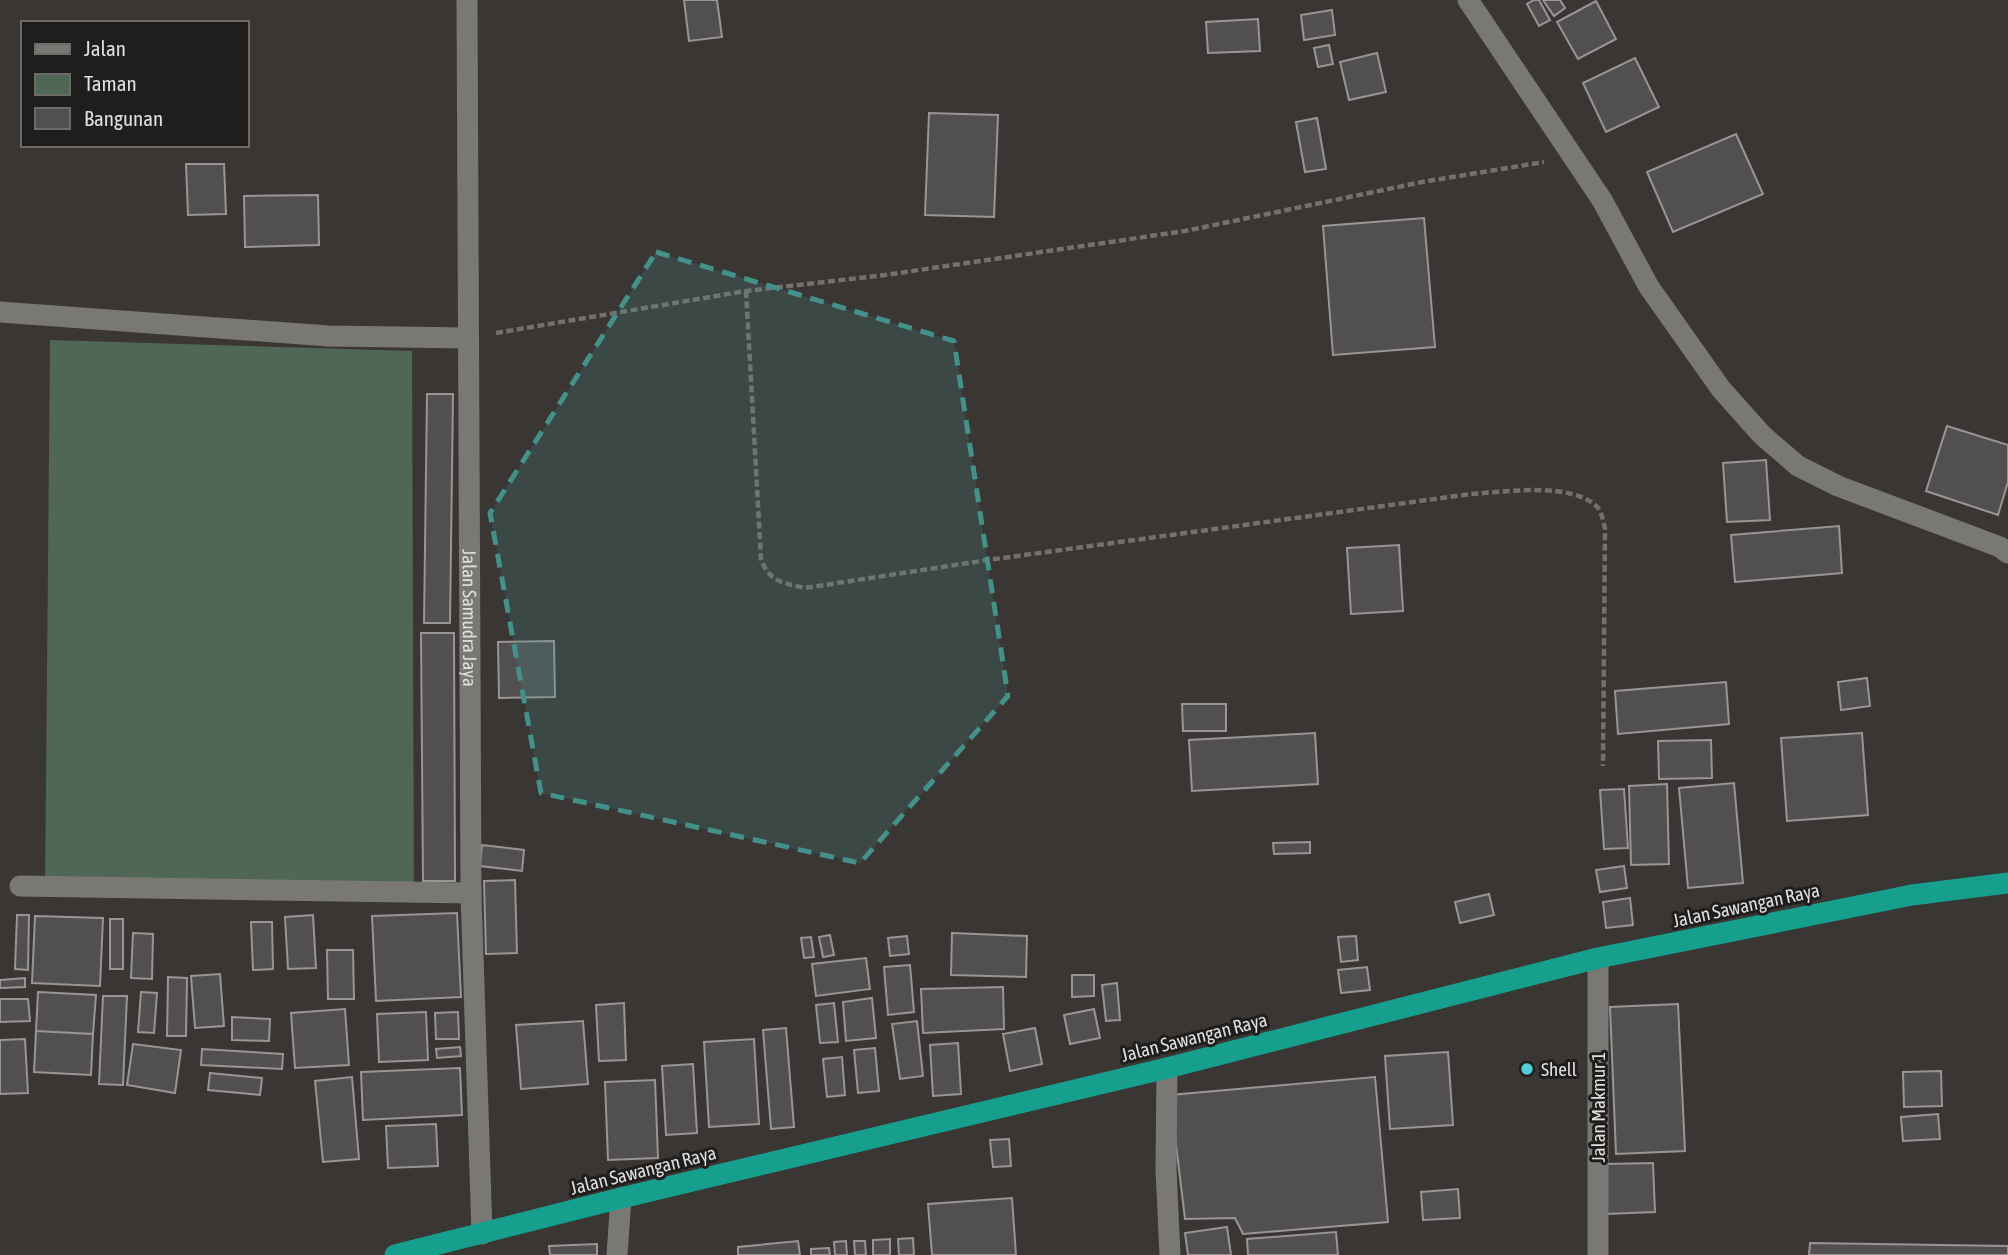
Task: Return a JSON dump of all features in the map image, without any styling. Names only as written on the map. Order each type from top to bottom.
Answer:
[{"type":"highway","name":"Jalan Sawangan Raya","points":[[395,1255],[621,1198],[1167,1068],[1598,958],[1912,895],[2008,883]]},
{"type":"street","name":"Jalan Samudra Jaya","points":[[467,0],[471,893],[482,1234]]},
{"type":"street","points":[[1468,0],[1575,157],[1602,200],[1649,287],[1721,389],[1762,435],[1798,466],[1838,486],[2000,547],[2008,553]]},
{"type":"street","points":[[0,312],[329,336],[468,338]]},
{"type":"street","points":[[20,886],[471,893]]},
{"type":"street","name":"Jalan Makmur 1","points":[[1598,958],[1598,1255]]},
{"type":"street","points":[[1167,1068],[1166,1170],[1170,1255]]},
{"type":"street","points":[[617,1255],[621,1198]]},
{"type":"path","points":[[468,338],[746,291],[884,275],[1185,231],[1422,182],[1575,157]]},
{"type":"path","points":[[746,291],[761,559],[765,570],[773,578],[805,588],[1471,494],[1543,491],[1570,493],[1594,504],[1600,511],[1605,528],[1603,766]]},
{"type":"highlighted area","points":[[656,252],[954,341],[1008,696],[860,863],[541,793],[490,513]]},
{"type":"green space","points":[[50,340],[412,351],[414,902],[45,895]]},
{"type":"building","points":[[684,0],[717,0],[722,37],[689,41]]},
{"type":"building","points":[[1539,0],[1550,20],[1539,26],[1527,4]]},
{"type":"building","points":[[1543,0],[1560,0],[1565,8],[1554,16]]},
{"type":"building","points":[[1596,1],[1616,39],[1578,59],[1557,22]]},
{"type":"building","points":[[1332,10],[1335,35],[1304,40],[1301,15]]},
{"type":"building","points":[[1258,19],[1260,51],[1208,53],[1206,22]]},
{"type":"building","points":[[1329,45],[1333,64],[1318,67],[1314,48]]},
{"type":"building","points":[[1377,53],[1386,92],[1349,100],[1340,62]]},
{"type":"building","points":[[1635,58],[1659,107],[1606,132],[1583,83]]},
{"type":"building","points":[[929,113],[998,115],[994,217],[925,215]]},
{"type":"building","points":[[1317,118],[1326,169],[1305,172],[1296,122]]},
{"type":"building","points":[[1736,134],[1763,194],[1673,232],[1647,172]]},
{"type":"building","points":[[186,164],[224,164],[226,214],[188,215]]},
{"type":"building","points":[[318,195],[319,245],[245,247],[244,196]]},
{"type":"building","points":[[1424,218],[1435,347],[1333,355],[1323,226]]},
{"type":"building","points":[[427,394],[453,394],[450,623],[424,623]]},
{"type":"building","points":[[1947,426],[2008,445],[2008,482],[1998,515],[1926,491]]},
{"type":"building","points":[[1766,460],[1770,520],[1727,522],[1723,463]]},
{"type":"building","points":[[1839,526],[1842,573],[1735,582],[1731,535]]},
{"type":"building","points":[[1399,545],[1403,611],[1351,614],[1347,548]]},
{"type":"building","points":[[421,633],[454,633],[455,881],[423,881]]},
{"type":"building","points":[[554,641],[555,697],[499,698],[498,642]]},
{"type":"building","points":[[1867,678],[1870,706],[1841,710],[1838,682]]},
{"type":"building","points":[[1726,682],[1729,724],[1618,734],[1615,691]]},
{"type":"building","points":[[1182,704],[1226,704],[1226,731],[1183,731]]},
{"type":"building","points":[[1315,733],[1318,784],[1192,791],[1189,740]]},
{"type":"building","points":[[1862,733],[1868,815],[1787,821],[1781,738]]},
{"type":"building","points":[[1711,740],[1712,778],[1659,779],[1658,741]]},
{"type":"building","points":[[1734,783],[1743,883],[1688,888],[1679,788]]},
{"type":"building","points":[[1667,784],[1669,864],[1631,865],[1629,786]]},
{"type":"building","points":[[1624,789],[1628,848],[1604,849],[1600,790]]},
{"type":"building","points":[[1310,842],[1310,853],[1274,854],[1273,843]]},
{"type":"building","points":[[482,845],[524,850],[522,871],[480,866]]},
{"type":"building","points":[[1624,866],[1627,888],[1600,892],[1596,870]]},
{"type":"building","points":[[515,880],[517,953],[486,954],[484,881]]},
{"type":"building","points":[[1489,894],[1494,915],[1460,923],[1455,902]]},
{"type":"building","points":[[1630,898],[1633,925],[1606,928],[1603,902]]},
{"type":"building","points":[[457,913],[461,997],[376,1001],[372,916]]},
{"type":"building","points":[[17,915],[29,915],[28,970],[15,969]]},
{"type":"building","points":[[313,915],[316,968],[288,969],[285,917]]},
{"type":"building","points":[[35,916],[103,918],[100,986],[32,983]]},
{"type":"building","points":[[110,919],[123,919],[123,969],[110,969]]},
{"type":"building","points":[[251,922],[272,922],[273,969],[253,970]]},
{"type":"building","points":[[133,933],[153,934],[152,979],[131,978]]},
{"type":"building","points":[[952,933],[1027,936],[1026,977],[951,975]]},
{"type":"building","points":[[830,935],[834,955],[823,957],[819,937]]},
{"type":"building","points":[[907,936],[909,954],[890,956],[888,938]]},
{"type":"building","points":[[1356,936],[1358,960],[1341,962],[1338,937]]},
{"type":"building","points":[[811,937],[814,957],[804,958],[801,938]]},
{"type":"building","points":[[327,950],[353,950],[354,999],[328,999]]},
{"type":"building","points":[[866,958],[870,989],[816,996],[812,964]]},
{"type":"building","points":[[910,965],[914,1012],[888,1015],[884,967]]},
{"type":"building","points":[[1367,967],[1370,990],[1341,993],[1338,970]]},
{"type":"building","points":[[220,974],[224,1026],[195,1028],[191,976]]},
{"type":"building","points":[[1072,975],[1094,975],[1094,996],[1072,997]]},
{"type":"building","points":[[168,977],[187,978],[186,1036],[167,1036]]},
{"type":"building","points":[[25,978],[25,987],[0,988],[0,980]]},
{"type":"building","points":[[1117,983],[1120,1020],[1106,1021],[1102,985]]},
{"type":"building","points":[[1003,987],[1004,1029],[923,1033],[921,989]]},
{"type":"building","points":[[38,992],[96,995],[93,1034],[36,1031]]},
{"type":"building","points":[[141,992],[157,993],[154,1033],[138,1032]]},
{"type":"building","points":[[103,996],[127,996],[123,1085],[99,1084]]},
{"type":"building","points":[[872,998],[876,1038],[846,1041],[843,1002]]},
{"type":"building","points":[[0,999],[28,999],[30,1021],[0,1022]]},
{"type":"building","points":[[624,1003],[626,1060],[599,1061],[596,1005]]},
{"type":"building","points":[[834,1003],[838,1042],[820,1043],[816,1005]]},
{"type":"building","points":[[1678,1004],[1685,1151],[1616,1154],[1610,1007]]},
{"type":"building","points":[[345,1009],[349,1065],[295,1068],[291,1013]]},
{"type":"building","points":[[1094,1009],[1100,1038],[1070,1044],[1064,1015]]},
{"type":"building","points":[[426,1012],[428,1060],[379,1062],[377,1014]]},
{"type":"building","points":[[458,1012],[459,1039],[436,1039],[435,1013]]},
{"type":"building","points":[[232,1017],[270,1019],[269,1041],[232,1040]]},
{"type":"building","points":[[583,1021],[588,1084],[521,1089],[516,1025]]},
{"type":"building","points":[[917,1021],[923,1076],[900,1079],[892,1024]]},
{"type":"building","points":[[786,1028],[794,1127],[771,1129],[763,1030]]},
{"type":"building","points":[[1035,1028],[1042,1064],[1010,1071],[1003,1034]]},
{"type":"building","points":[[36,1031],[93,1034],[91,1075],[34,1072]]},
{"type":"building","points":[[25,1039],[28,1093],[0,1094],[0,1040]]},
{"type":"building","points":[[754,1039],[759,1124],[709,1127],[704,1042]]},
{"type":"building","points":[[958,1043],[961,1094],[933,1096],[930,1045]]},
{"type":"building","points":[[133,1044],[181,1050],[175,1093],[127,1085]]},
{"type":"building","points":[[460,1047],[461,1056],[437,1058],[436,1049]]},
{"type":"building","points":[[875,1048],[879,1091],[858,1093],[854,1050]]},
{"type":"building","points":[[202,1049],[283,1054],[282,1069],[201,1065]]},
{"type":"building","points":[[1448,1052],[1453,1125],[1390,1129],[1385,1056]]},
{"type":"building","points":[[842,1057],[845,1095],[827,1097],[823,1059]]},
{"type":"building","points":[[693,1064],[697,1133],[666,1135],[662,1066]]},
{"type":"building","points":[[460,1068],[462,1115],[363,1120],[361,1072]]},
{"type":"building","points":[[1941,1071],[1942,1106],[1904,1107],[1903,1072]]},
{"type":"building","points":[[210,1073],[262,1078],[260,1095],[208,1090]]},
{"type":"building","points":[[352,1077],[359,1159],[323,1162],[315,1081]]},
{"type":"building","points":[[1375,1077],[1388,1222],[1243,1234],[1235,1218],[1185,1219],[1170,1095]]},
{"type":"building","points":[[655,1080],[658,1158],[608,1160],[605,1082]]},
{"type":"building","points":[[1938,1114],[1940,1139],[1903,1141],[1901,1117]]},
{"type":"building","points":[[436,1124],[438,1166],[388,1168],[386,1126]]},
{"type":"building","points":[[1009,1139],[1011,1166],[993,1167],[990,1140]]},
{"type":"building","points":[[1653,1163],[1655,1212],[1606,1214],[1605,1164]]},
{"type":"building","points":[[1458,1189],[1460,1218],[1423,1220],[1421,1192]]},
{"type":"building","points":[[1012,1198],[1016,1255],[932,1255],[928,1204]]},
{"type":"building","points":[[1227,1227],[1231,1255],[1188,1255],[1185,1233]]},
{"type":"building","points":[[1336,1232],[1338,1255],[1248,1255],[1247,1239]]},
{"type":"building","points":[[913,1238],[914,1255],[899,1255],[898,1239]]},
{"type":"building","points":[[890,1239],[890,1255],[873,1255],[873,1240]]},
{"type":"building","points":[[798,1241],[800,1255],[738,1255],[738,1247]]},
{"type":"building","points":[[846,1241],[847,1255],[835,1255],[834,1242]]},
{"type":"building","points":[[854,1241],[865,1241],[866,1255],[855,1255]]},
{"type":"building","points":[[1810,1243],[2008,1246],[2008,1255],[1809,1255]]},
{"type":"building","points":[[597,1244],[597,1255],[550,1255],[549,1246]]},
{"type":"building","points":[[829,1248],[830,1255],[811,1255],[811,1249]]},
{"type":"place","name":"Shell","points":[[1527,1069]]}]
